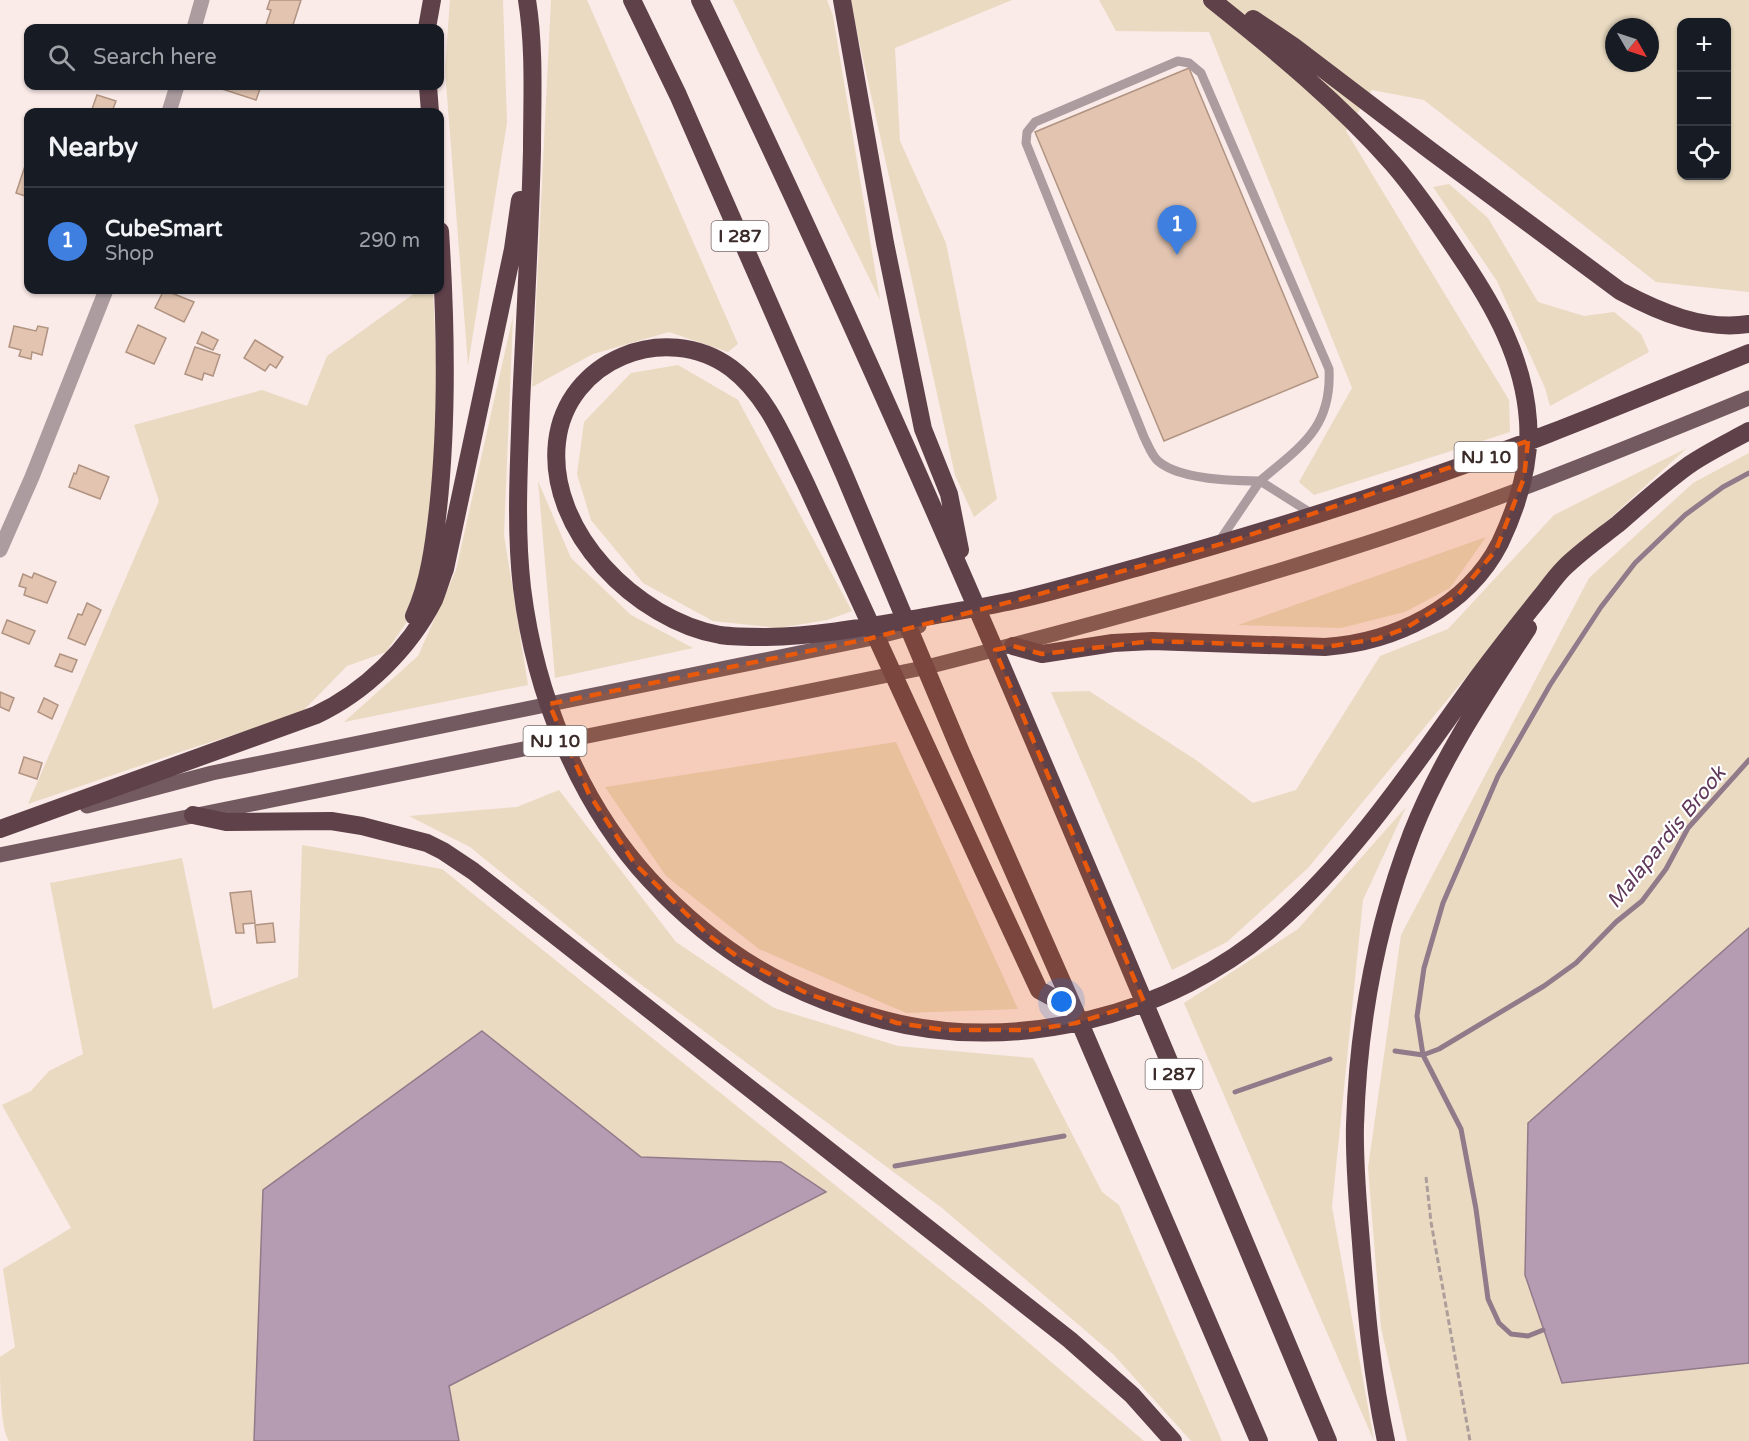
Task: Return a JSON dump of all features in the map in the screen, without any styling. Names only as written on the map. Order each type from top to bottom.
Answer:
[{"type":"highway","points":[[429,24],[432,0]]},
{"type":"highway","points":[[527,0],[532,31],[532,127],[518,506],[522,588],[532,648],[541,682],[571,760],[606,825],[635,864],[667,898],[706,934],[742,960],[773,978],[808,994],[862,1014],[897,1023],[945,1030],[994,1032],[1030,1030],[1076,1023],[1144,1002],[1194,981],[1257,941],[1301,902],[1335,867],[1394,793],[1508,636],[1565,568],[1684,469],[1749,431]]},
{"type":"highway","name":"I 287","points":[[632,0],[678,95],[844,474],[960,750],[1259,1441]]},
{"type":"highway","name":"I 287","points":[[700,0],[763,131],[910,453],[1020,706],[1328,1441]]},
{"type":"highway","points":[[842,0],[885,243],[923,429],[949,494],[967,587]]},
{"type":"highway","points":[[1013,646],[1042,654],[1113,643],[1152,641],[1324,647],[1377,639],[1406,628],[1457,596],[1482,570],[1496,550],[1512,518],[1524,478],[1528,447],[1526,399],[1518,364],[1503,328],[1481,288],[1431,212],[1393,165],[1321,90],[1212,0]]},
{"type":"highway","points":[[1223,0],[1293,46],[1620,291],[1675,316],[1698,322],[1722,325],[1749,324]]},
{"type":"highway","points":[[428,90],[430,108]]},
{"type":"highway","points":[[0,829],[316,715],[358,690],[389,661],[408,639],[434,599],[445,569],[513,249],[532,127]]},
{"type":"highway","points":[[389,661],[410,625],[421,599],[436,522],[445,419],[446,371],[443,294]]},
{"type":"highway","points":[[1021,599],[832,633],[796,636],[722,635],[676,621],[644,603],[620,584],[586,544],[572,519],[561,490],[556,449],[561,424],[570,403],[597,371],[610,362],[639,350],[672,346],[717,359],[733,369],[749,384],[768,409],[838,554],[933,762],[1039,990],[1074,1009]]},
{"type":"highway","name":"NJ 10","points":[[1021,599],[1217,545],[1392,491],[1545,436],[1749,353]]},
{"type":"highway","points":[[1386,1441],[1376,1391],[1365,1297],[1355,1127],[1358,1062],[1378,936],[1412,833],[1436,778],[1459,735],[1534,618],[1604,535]]},
{"type":"highway","points":[[193,815],[226,822],[331,822],[362,826],[428,843],[443,850],[492,885],[1070,1340],[1132,1395],[1173,1441]]},
{"type":"main road","name":"NJ 10","points":[[0,855],[923,668],[1013,646],[1179,601],[1355,547],[1539,483],[1749,398]]},
{"type":"main road","name":"NJ 10","points":[[0,829],[212,773],[868,639],[1021,599]]},
{"type":"street","points":[[195,24],[202,0]]},
{"type":"street","points":[[170,108],[176,90]]},
{"type":"street","points":[[0,550],[32,477],[104,294]]},
{"type":"lane","points":[[1217,545],[1260,481],[1312,435],[1326,411],[1330,390],[1329,369],[1201,73],[1189,63],[1178,61],[1035,122],[1027,132],[1026,143],[1140,426],[1156,460],[1166,467],[1215,480],[1260,481],[1314,515]]},
{"type":"path","points":[[1426,1177],[1431,1222],[1470,1441]]},
{"type":"highlighted area","points":[[1528,441],[1524,478],[1496,550],[1457,596],[1406,628],[1377,639],[1325,647],[1152,641],[1042,654],[1013,646],[995,650],[1144,1002],[1076,1023],[1030,1030],[945,1030],[897,1023],[808,994],[742,960],[707,934],[635,864],[589,794],[549,704],[868,639],[1021,599],[1232,541]]},
{"type":"shaded area","points":[[450,0],[503,0],[507,123],[468,365],[445,70]]},
{"type":"shaded area","points":[[551,0],[587,0],[738,344],[728,352],[669,332],[593,354],[532,387]]},
{"type":"shaded area","points":[[733,0],[827,0],[833,16],[880,300]]},
{"type":"shaded area","points":[[850,0],[1012,0],[895,48],[900,141],[946,243],[997,499],[974,517],[955,475]]},
{"type":"shaded area","points":[[1099,0],[1749,0],[1749,292],[1656,282],[1424,100],[1372,90],[1346,131],[1509,400],[1510,432],[1314,495],[1299,482],[1352,388],[1209,32],[1116,31]]},
{"type":"shaded area","points":[[1449,184],[1488,218],[1538,302],[1584,316],[1614,312],[1641,334],[1649,352],[1550,406],[1545,388],[1497,281],[1433,187]]},
{"type":"shaded area","points":[[413,294],[433,294],[439,422],[426,574],[411,616],[386,652],[347,666],[300,714],[28,804],[159,501],[134,425],[262,390],[307,406],[327,356]]},
{"type":"shaded area","points":[[513,316],[504,535],[528,685],[344,722],[418,656],[456,570]]},
{"type":"shaded area","points":[[678,365],[738,400],[852,611],[827,620],[779,628],[713,621],[643,583],[591,520],[577,474],[584,422],[631,373]]},
{"type":"shaded area","points":[[1687,448],[1551,572],[1308,868],[1227,942],[1172,970],[1051,692],[1089,691],[1196,760],[1253,803],[1296,790],[1380,656],[1448,629],[1554,515]]},
{"type":"shaded area","points":[[1749,453],[1749,928],[1528,1123],[1525,1275],[1562,1383],[1749,1363],[1749,1441],[1407,1441],[1381,1328],[1368,1168],[1401,935],[1589,578],[1693,483]]},
{"type":"shaded area","points":[[538,481],[571,558],[631,615],[693,648],[555,678]]},
{"type":"shaded area","points":[[1486,537],[1450,588],[1405,612],[1341,628],[1238,625]]},
{"type":"shaded area","points":[[896,742],[1018,1009],[906,1013],[759,949],[666,876],[605,787]]},
{"type":"shaded area","points":[[559,790],[676,942],[774,1008],[898,1046],[1033,1058],[1102,1192],[1119,1205],[1222,1441],[1191,1441],[1114,1355],[942,1208],[623,971],[470,847],[409,816],[517,807]]},
{"type":"shaded area","points":[[1406,807],[1363,900],[1332,1207],[1374,1441],[1184,1003],[1298,929]]},
{"type":"shaded area","points":[[302,845],[442,869],[983,1304],[1144,1441],[459,1441],[448,1386],[825,1192],[781,1162],[641,1157],[482,1031],[263,1190],[254,1441],[9,1441],[2,1414],[0,1357],[15,1347],[3,1269],[71,1228],[2,1105],[31,1091],[49,1071],[83,1054],[50,883],[182,858],[213,1009],[298,977]]},
{"type":"shaded area","points":[[1749,928],[1749,1363],[1562,1383],[1525,1275],[1528,1123]]},
{"type":"shaded area","points":[[482,1031],[641,1157],[781,1162],[826,1192],[449,1386],[459,1441],[254,1441],[263,1190]]},
{"type":"building","points":[[270,0],[301,0],[293,24],[266,24],[271,10],[267,9]]},
{"type":"building","points":[[1189,68],[1318,377],[1164,441],[1035,132]]},
{"type":"building","points":[[225,90],[260,90],[256,100]]},
{"type":"building","points":[[97,95],[116,101],[113,108],[92,108]]},
{"type":"building","points":[[24,169],[24,196],[16,193]]},
{"type":"building","points":[[162,294],[174,294],[194,302],[184,322],[155,308]]},
{"type":"building","points":[[138,325],[166,338],[154,364],[126,352]]},
{"type":"building","points":[[14,326],[36,331],[38,326],[48,328],[42,355],[32,352],[31,359],[19,356],[21,350],[9,347]]},
{"type":"building","points":[[202,332],[218,340],[213,350],[197,343]]},
{"type":"building","points":[[255,340],[283,357],[276,368],[270,364],[265,371],[244,358]]},
{"type":"building","points":[[195,347],[220,355],[213,376],[204,373],[202,380],[185,374]]},
{"type":"building","points":[[79,465],[109,477],[100,499],[69,487]]},
{"type":"building","points":[[34,573],[56,582],[47,603],[24,595],[26,588],[19,586],[23,574],[32,578]]},
{"type":"building","points":[[87,603],[101,610],[85,645],[68,638],[78,614],[82,615]]},
{"type":"building","points":[[7,620],[35,631],[29,644],[2,633]]},
{"type":"building","points":[[60,654],[77,660],[72,672],[55,666]]},
{"type":"building","points":[[0,692],[14,698],[9,711],[0,707]]},
{"type":"building","points":[[44,698],[58,705],[52,719],[38,712]]},
{"type":"building","points":[[24,757],[42,763],[37,779],[19,773]]},
{"type":"building","points":[[251,891],[255,923],[243,924],[244,933],[236,933],[230,893]]},
{"type":"building","points":[[273,923],[275,942],[257,943],[255,925]]},
{"type":"waterway","points":[[1543,1330],[1528,1336],[1511,1334],[1499,1323],[1488,1299],[1476,1209],[1461,1129],[1423,1055],[1417,1016],[1424,968],[1443,903],[1498,776],[1550,685],[1601,607],[1635,563],[1685,515],[1723,487],[1749,473]]},
{"type":"waterway","name":"Malapardis Brook","points":[[1395,1051],[1423,1055],[1439,1049],[1544,986],[1576,963],[1616,922],[1642,901],[1666,869],[1688,828],[1749,760]]},
{"type":"waterway","name":"Malapardis Brook","points":[[1235,1092],[1330,1059]]},
{"type":"waterway","name":"Malapardis Brook","points":[[895,1166],[1064,1136]]},
{"type":"place","name":"CubeSmart","points":[[1177,255]]}]
